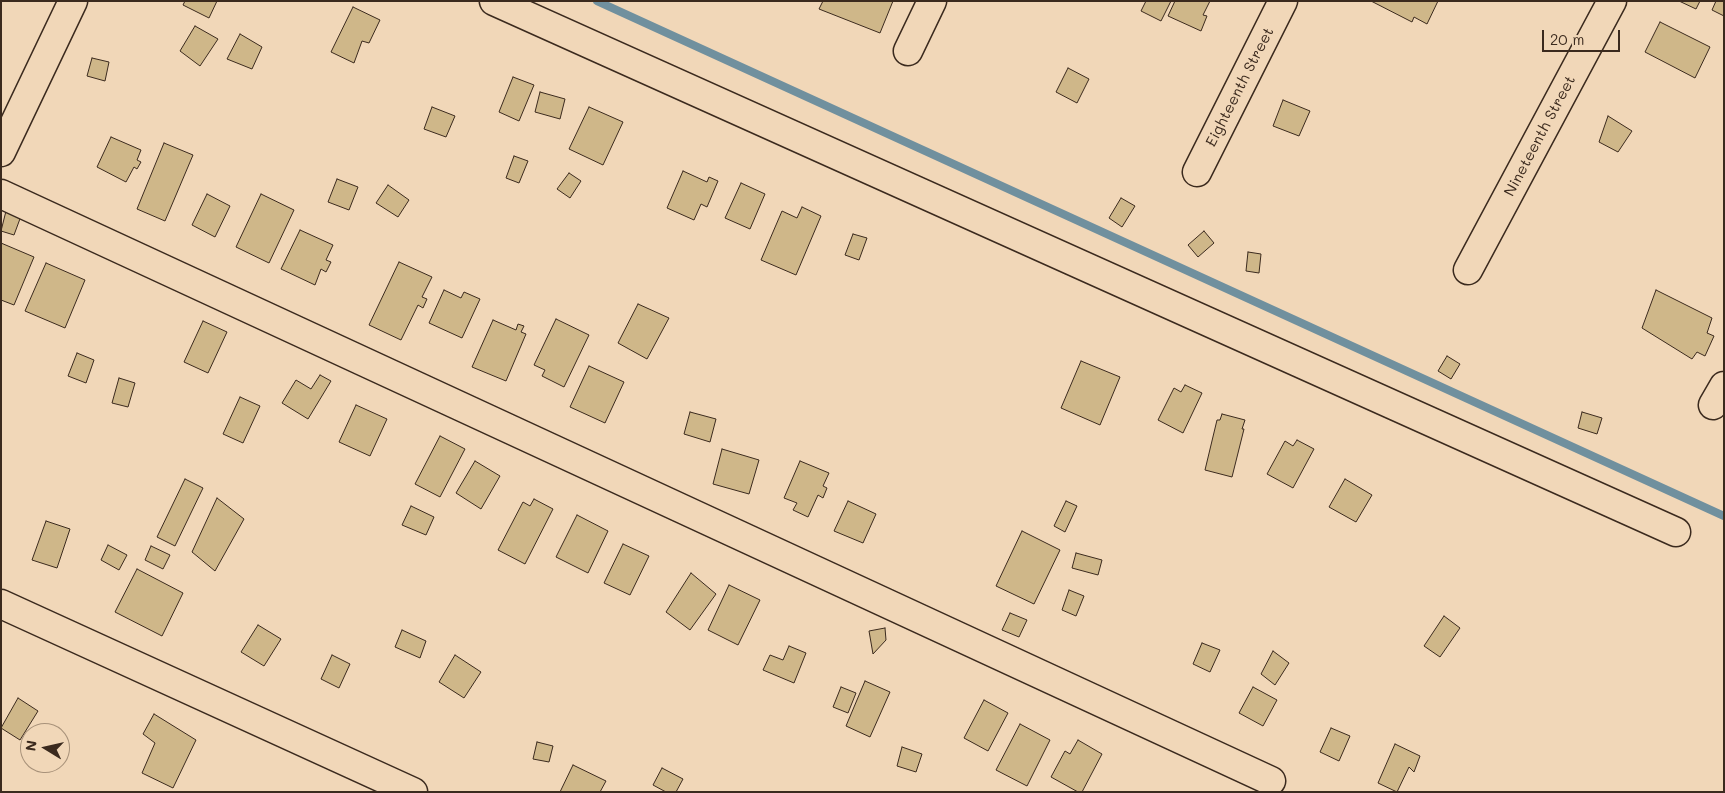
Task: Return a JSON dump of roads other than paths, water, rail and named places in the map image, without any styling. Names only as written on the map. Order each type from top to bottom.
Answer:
[{"type":"street","points":[[1,152],[73,1]]},
{"type":"street","points":[[494,1],[1676,532]]},
{"type":"street","points":[[908,51],[932,1]]},
{"type":"street","name":"Eighteenth Street","points":[[1198,172],[1283,1]]},
{"type":"street","name":"Nineteenth Street","points":[[1468,270],[1612,1]]},
{"type":"street","points":[[1,194],[1271,782]]},
{"type":"street","points":[[1,604],[414,792]]},
{"type":"waterway","points":[[597,1],[1724,516]]}]
